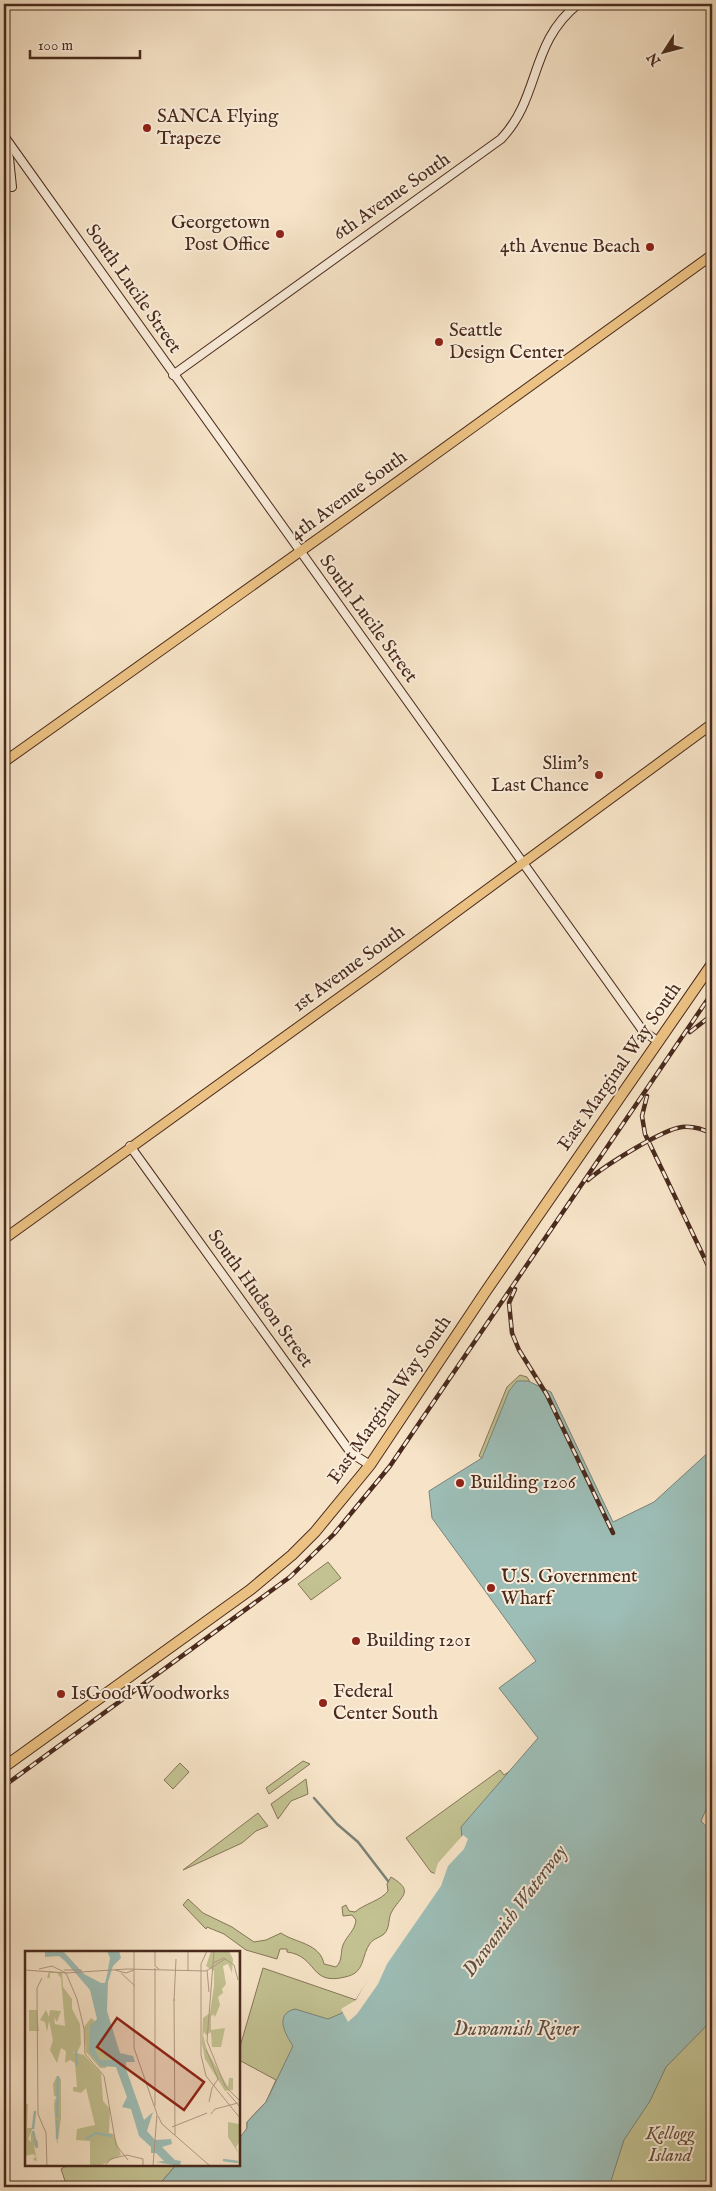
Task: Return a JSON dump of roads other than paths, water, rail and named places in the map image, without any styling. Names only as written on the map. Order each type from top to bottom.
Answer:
[{"type":"highway","name":"East Marginal Way South","points":[[4,1767],[271,1574],[315,1532],[370,1465],[486,1291],[712,964]]},
{"type":"main road","name":"4th Avenue South","points":[[4,762],[300,552],[712,255]]},
{"type":"main road","name":"1st Avenue South","points":[[4,1239],[130,1146],[524,863],[712,724]]},
{"type":"street","name":"6th Avenue South","points":[[173,375],[502,139],[523,107],[548,38],[559,22],[578,4]]},
{"type":"street","name":"South Lucile Street","points":[[4,136],[643,1031],[659,1042]]},
{"type":"street","points":[[4,142],[9,158],[12,187]]},
{"type":"street","name":"South Hudson Street","points":[[130,1146],[351,1453],[370,1465]]},
{"type":"water","name":"Duwamish River","points":[[517,1381],[528,1381],[551,1392],[613,1522],[654,1502],[712,1449],[712,1796],[701,1821],[712,1833],[712,2020],[666,2067],[650,2101],[624,2140],[609,2187],[157,2187],[175,2166],[240,2166],[240,2138],[247,2128],[247,2122],[266,2102],[293,2046],[283,2025],[285,2015],[295,2009],[328,2019],[342,2013],[356,2000],[462,1837],[461,1827],[538,1738],[499,1688],[536,1661],[432,1518],[429,1491],[482,1458],[509,1391]]},
{"type":"waterway","points":[[314,1798],[337,1824],[358,1842],[388,1881]]},
{"type":"railway","points":[[4,1786],[290,1577],[334,1534],[390,1466],[712,993]]},
{"type":"railway","points":[[690,1032],[712,1015]]},
{"type":"railway","points":[[647,1096],[642,1116],[645,1134],[712,1274]]},
{"type":"railway","points":[[588,1180],[634,1149],[673,1129],[690,1127],[712,1134]]},
{"type":"railway","points":[[515,1289],[509,1303],[512,1333],[519,1350],[547,1395],[613,1533]]},
{"type":"place","name":"SANCA Flying Trapeze","points":[[147,128]]},
{"type":"place","name":"Georgetown Post Office","points":[[280,234]]},
{"type":"place","name":"4th Avenue Beach","points":[[650,247]]},
{"type":"place","name":"Seattle Design Center","points":[[439,342]]},
{"type":"place","name":"Slim's Last Chance","points":[[599,775]]},
{"type":"place","name":"Building 1206","points":[[460,1483]]},
{"type":"place","name":"U.S. Government Wharf","points":[[491,1588]]},
{"type":"place","name":"Building 1201","points":[[356,1641]]},
{"type":"place","name":"IsGood Woodworks","points":[[61,1694]]},
{"type":"place","name":"Federal Center South","points":[[323,1703]]},
{"type":"water label","name":"Duwamish Waterway","points":[[515,1911]]},
{"type":"park label","name":"Kellogg Island","points":[[670,2145]]}]
